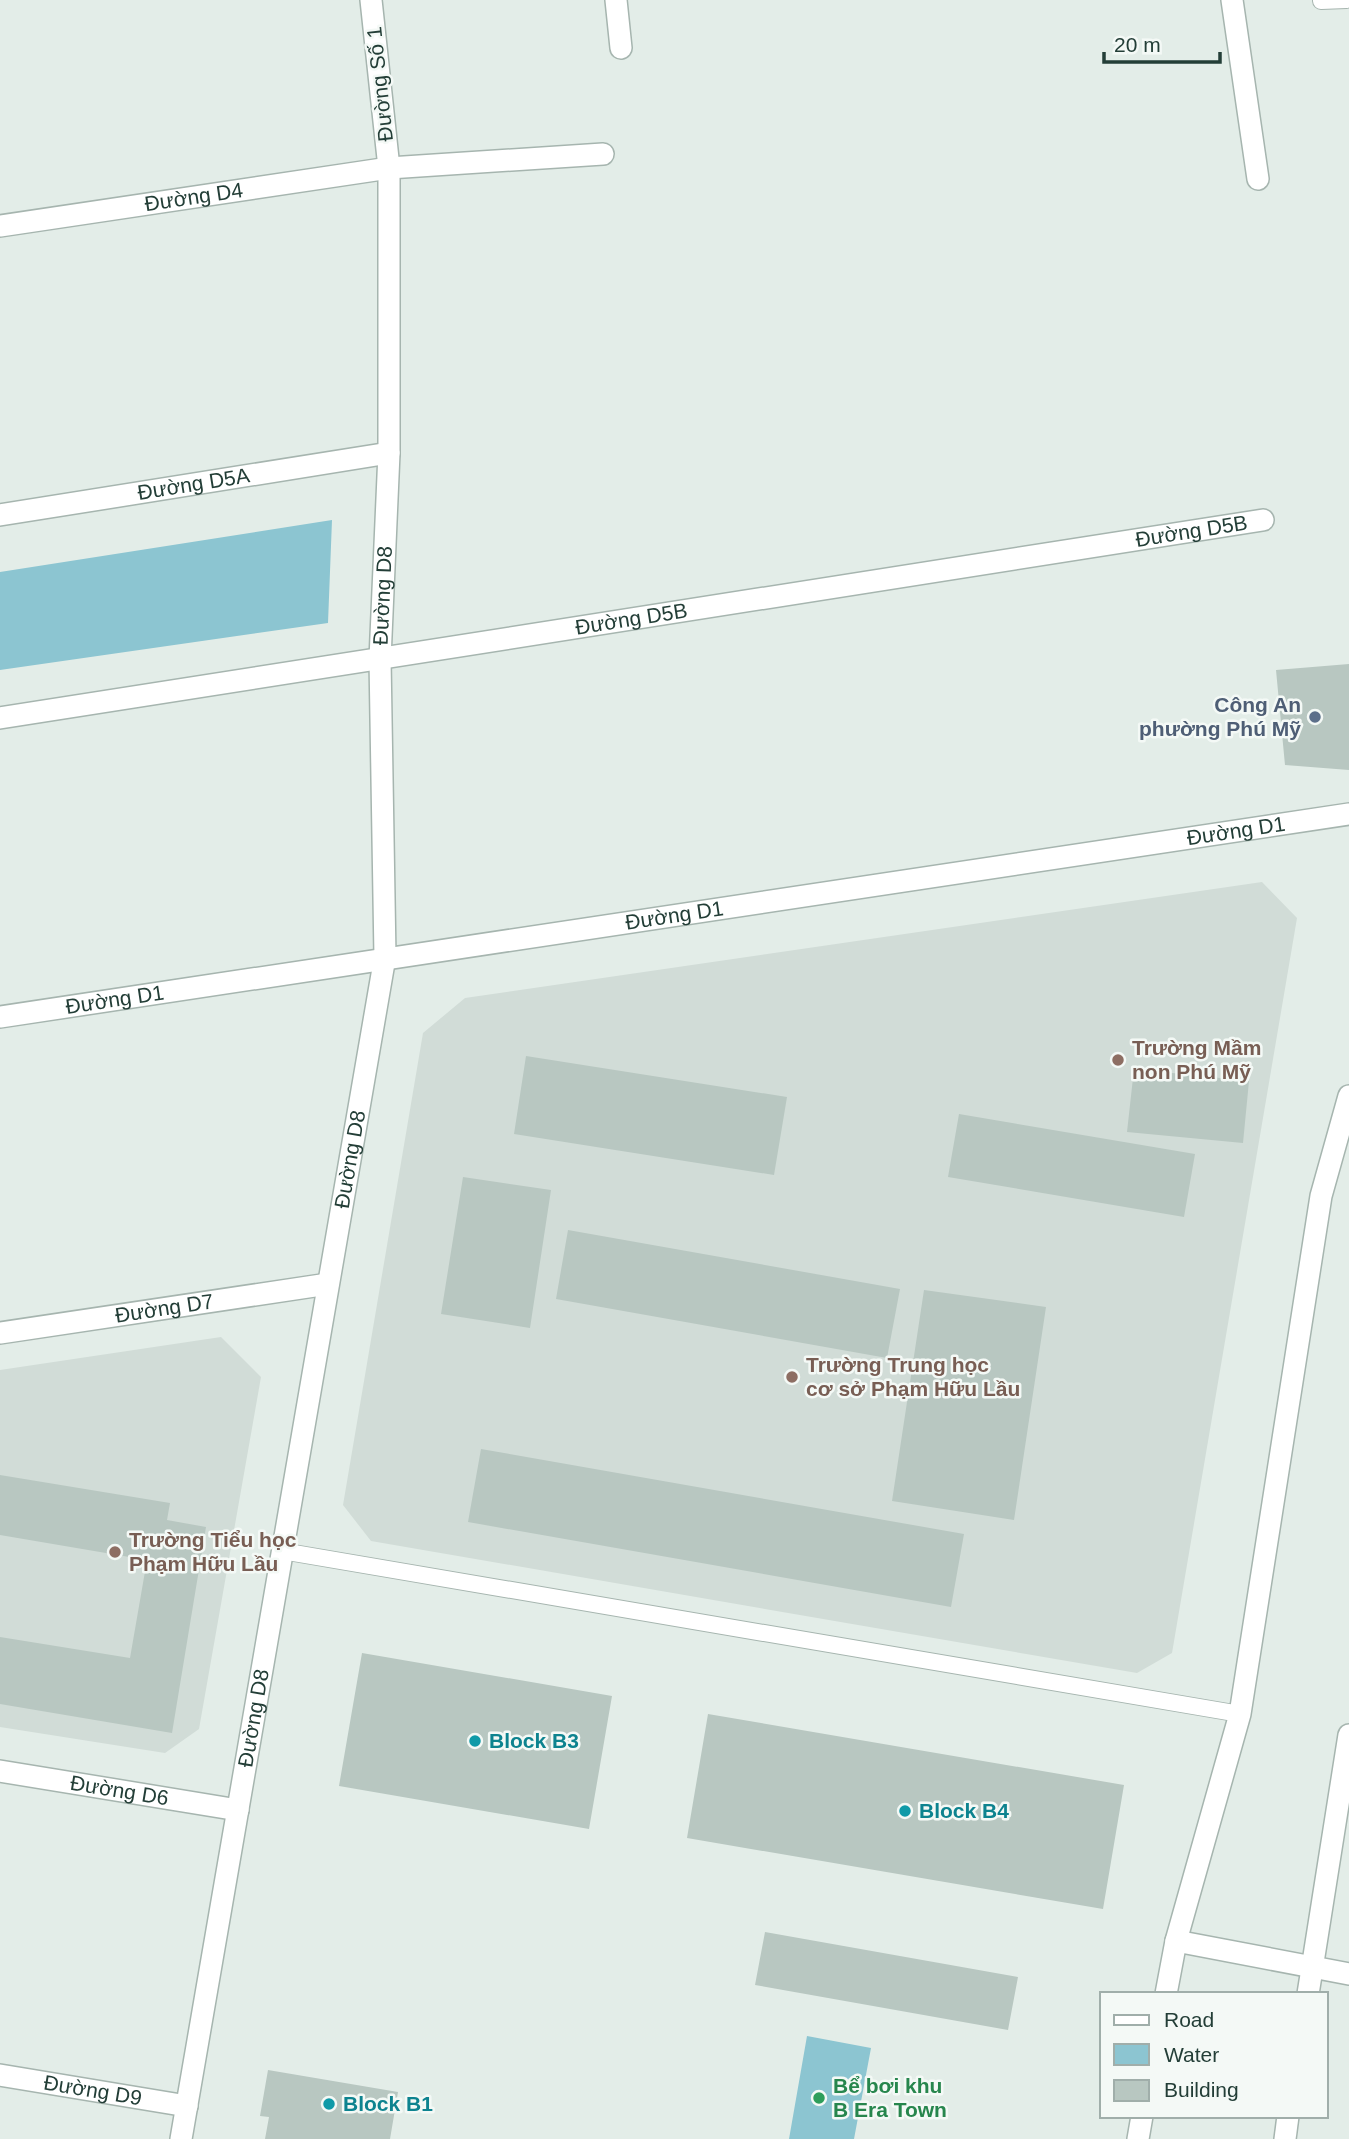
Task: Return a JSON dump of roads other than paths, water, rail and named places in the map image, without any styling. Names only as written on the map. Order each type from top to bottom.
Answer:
[{"type":"street","name":"Đường Số 1","points":[[371,0],[389,168]]},
{"type":"street","points":[[616,0],[621,48]]},
{"type":"street","points":[[1232,0],[1258,179]]},
{"type":"street","name":"Đường D4","points":[[0,226],[389,168],[603,155]]},
{"type":"street","name":"Đường D8","points":[[181,2139],[385,957],[380,659],[389,453],[389,168]]},
{"type":"street","name":"Đường D5A","points":[[0,515],[389,453]]},
{"type":"street","name":"Đường D5B","points":[[0,718],[1263,520]]},
{"type":"street","name":"Đường D1","points":[[0,1017],[1349,814]]},
{"type":"street","points":[[1166,1992],[1176,1941],[1240,1714],[1321,1196],[1349,1096]]},
{"type":"street","name":"Đường D7","points":[[0,1333],[328,1284]]},
{"type":"street","points":[[1308,1992],[1349,1735]]},
{"type":"street","name":"Đường D6","points":[[0,1771],[238,1810]]},
{"type":"street","points":[[1176,1941],[1349,1974]]},
{"type":"street","name":"Đường D9","points":[[0,2075],[187,2106]]},
{"type":"street","points":[[1138,2139],[1142,2118]]},
{"type":"street","points":[[1285,2139],[1289,2118]]},
{"type":"lane","points":[[1321,1],[1346,0]]},
{"type":"lane","points":[[282,1551],[1240,1714]]},
{"type":"water","points":[[332,520],[328,623],[0,670],[0,572]]},
{"type":"water","points":[[807,2036],[871,2048],[854,2139],[789,2139]]},
{"type":"place","name":"Công An phường Phú Mỹ","points":[[1315,717]]},
{"type":"place","name":"Trường Mầm non Phú Mỹ","points":[[1118,1060]]},
{"type":"place","name":"Trường Trung học cơ sở Phạm Hữu Lầu","points":[[792,1377]]},
{"type":"place","name":"Trường Tiểu học Phạm Hữu Lầu","points":[[115,1552]]},
{"type":"place","name":"Block B3","points":[[475,1741]]},
{"type":"place","name":"Block B4","points":[[905,1811]]},
{"type":"place","name":"Bể bơi khu B Era Town","points":[[819,2098]]},
{"type":"place","name":"Block B1","points":[[329,2104]]}]
